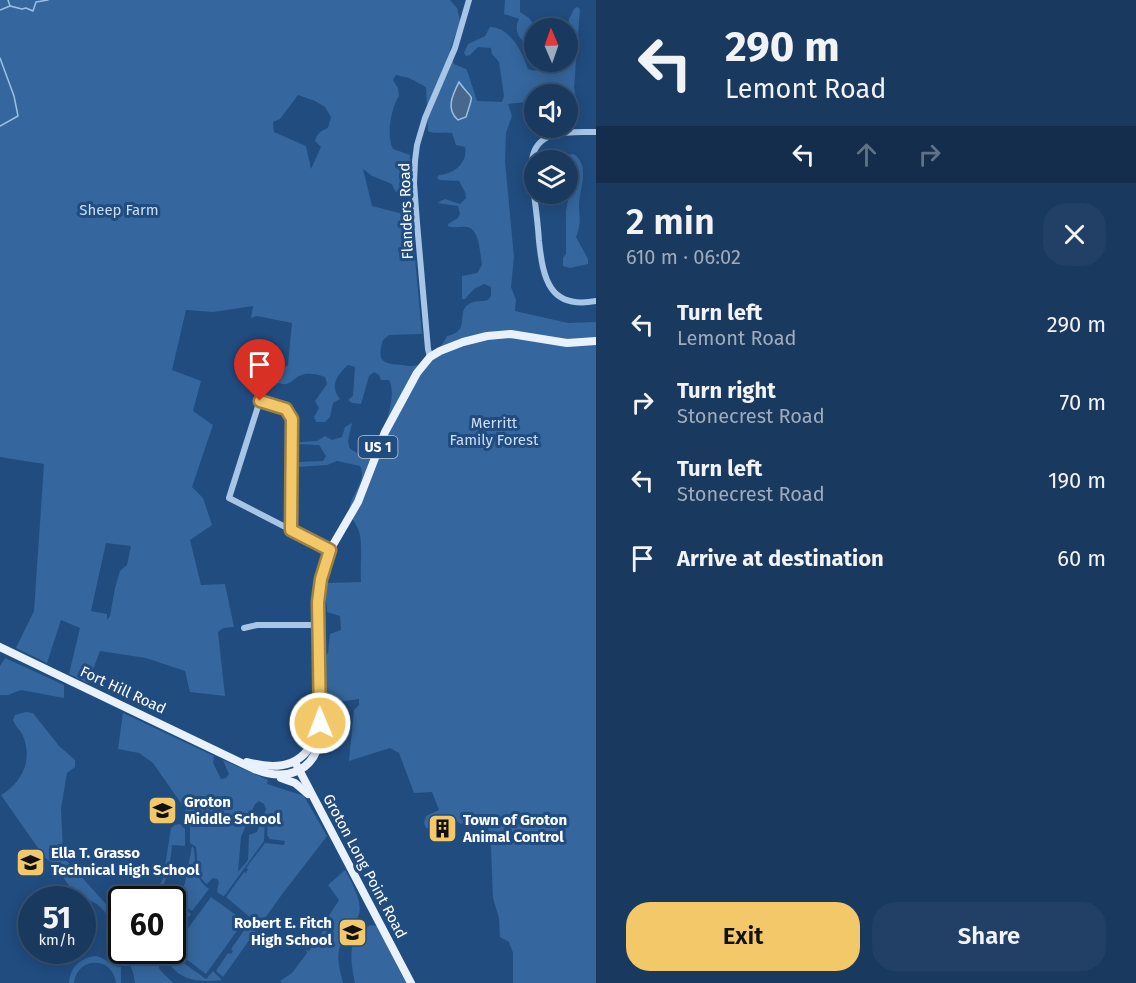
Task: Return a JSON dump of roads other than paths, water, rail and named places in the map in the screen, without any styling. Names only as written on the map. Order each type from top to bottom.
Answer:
[{"type":"main road","name":"US 1","points":[[299,771],[311,760],[318,746],[320,735],[319,591],[330,550],[355,507],[377,451],[410,383],[430,357],[451,346],[498,334],[521,335],[567,343],[596,341]]},
{"type":"main road","name":"Fort Hill Road","points":[[0,647],[250,767],[298,784],[322,814]]},
{"type":"main road","name":"US 1","points":[[295,762],[307,752],[314,740],[319,710]]},
{"type":"main road","name":"Fort Hill Road","points":[[234,758],[267,766],[281,766],[295,762]]},
{"type":"main road","name":"Groton Long Point Road","points":[[295,762],[411,983]]},
{"type":"main road","points":[[270,775],[286,775],[299,771]]},
{"type":"street","name":"Flanders Road","points":[[430,357],[417,223],[415,161],[420,133],[455,48],[469,0]]},
{"type":"street","points":[[536,150],[540,143],[553,134],[596,132]]},
{"type":"street","points":[[535,204],[542,268],[548,283],[566,300],[579,303],[596,301]]},
{"type":"street","points":[[267,378],[229,498],[330,550]]},
{"type":"street","points":[[260,401],[286,409],[292,419],[291,530]]},
{"type":"street","points":[[244,628],[318,625]]},
{"type":"waterway","points":[[0,10],[10,6],[8,0]]},
{"type":"waterway","points":[[10,6],[33,11],[36,2],[48,0]]},
{"type":"waterway","points":[[0,58],[14,96],[18,116],[0,126]]},
{"type":"place","name":"Groton Middle School","points":[[163,811]]},
{"type":"place","name":"Town of Groton Animal Control","points":[[442,829]]},
{"type":"place","name":"Ella T. Grasso Technical High School","points":[[30,862]]},
{"type":"place","name":"Robert E. Fitch High School","points":[[353,932]]},
{"type":"park label","name":"Sheep Farm","points":[[119,210]]},
{"type":"park label","name":"Merritt Family Forest","points":[[494,432]]}]
